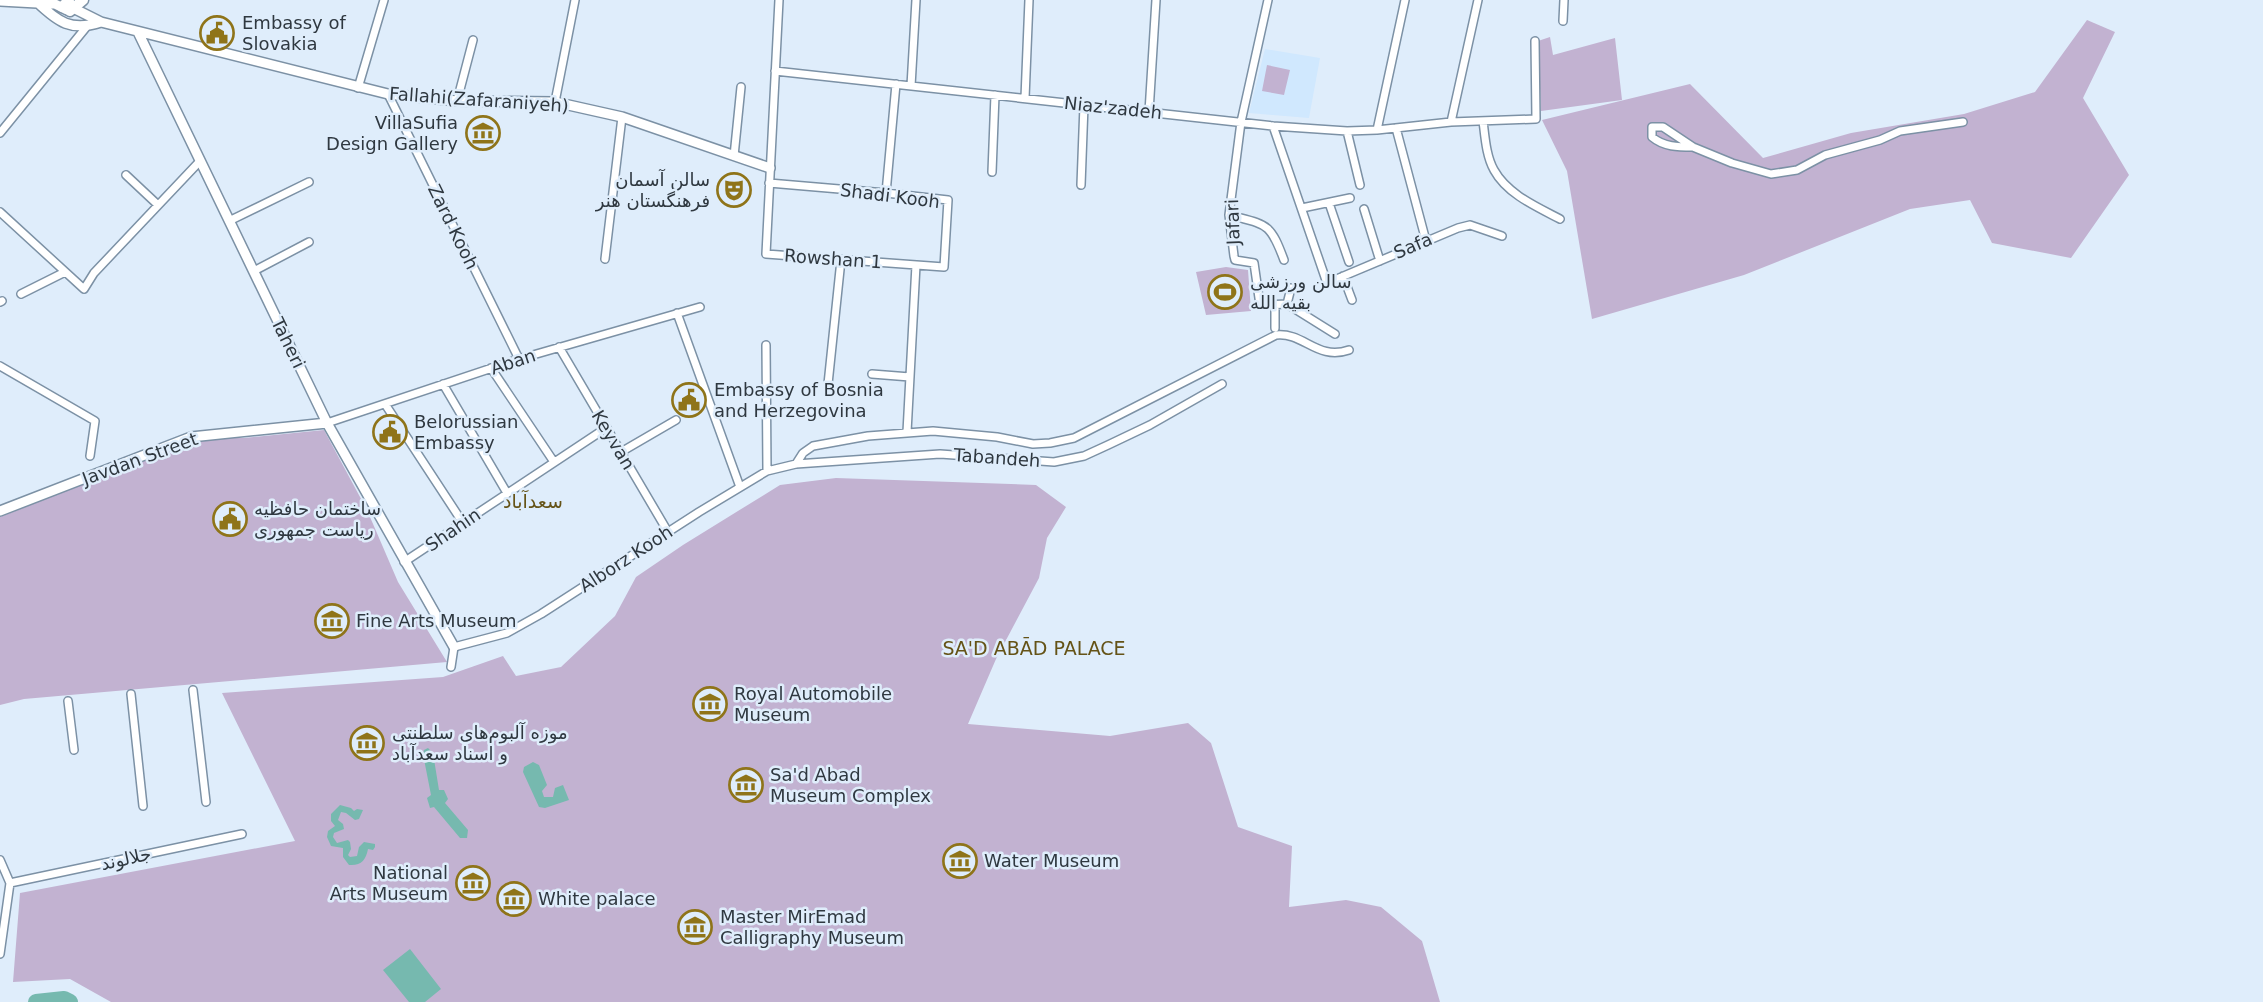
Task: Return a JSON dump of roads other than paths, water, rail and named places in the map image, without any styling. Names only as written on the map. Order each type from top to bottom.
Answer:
[{"type":"main road","points":[[66,5],[83,0]]},
{"type":"street","points":[[358,88],[384,0]]},
{"type":"street","points":[[555,102],[575,0]]},
{"type":"street","name":"Rowshan 1","points":[[779,0],[766,254],[944,267]]},
{"type":"street","points":[[911,86],[916,0]]},
{"type":"street","points":[[1025,98],[1029,0]]},
{"type":"street","points":[[1149,112],[1156,0]]},
{"type":"street","name":"Jafari","points":[[1268,0],[1241,122],[1229,215],[1235,260],[1254,263],[1260,305],[1275,305]]},
{"type":"street","points":[[1377,130],[1405,0]]},
{"type":"street","points":[[1451,122],[1478,0]]},
{"type":"street","points":[[1563,21],[1564,0]]},
{"type":"street","points":[[0,1],[66,5],[94,24]]},
{"type":"street","points":[[37,2],[55,19],[74,27],[94,24]]},
{"type":"street","points":[[0,133],[94,24]]},
{"type":"street","name":"Fallahi(Zafaraniyeh)","points":[[94,24],[138,32],[388,94],[457,101],[555,102],[622,117],[770,168]]},
{"type":"street","name":"Taheri","points":[[138,32],[327,424],[454,647]]},
{"type":"street","points":[[457,101],[473,40]]},
{"type":"street","name":"Niaz'zadeh","points":[[775,71],[1273,126],[1347,131],[1377,130],[1451,122],[1536,119],[1535,41]]},
{"type":"street","points":[[886,193],[896,84]]},
{"type":"street","points":[[734,156],[741,87]]},
{"type":"street","name":"Zard Kooh","points":[[388,94],[519,359]]},
{"type":"street","points":[[992,172],[995,95]]},
{"type":"street","points":[[1082,185],[1084,104]]},
{"type":"street","points":[[606,259],[622,117]]},
{"type":"street","points":[[1483,121],[1493,169],[1505,185],[1560,219]]},
{"type":"street","points":[[1693,147],[1671,146],[1658,142],[1652,137],[1652,127],[1663,127],[1693,147],[1732,163],[1771,174],[1797,170],[1825,155],[1880,140],[1900,131],[1964,122]]},
{"type":"street","points":[[1273,126],[1302,208],[1350,198]]},
{"type":"street","points":[[1396,128],[1426,241]]},
{"type":"street","points":[[1347,131],[1360,186]]},
{"type":"street","points":[[0,212],[84,289],[94,273],[200,161]]},
{"type":"street","points":[[126,175],[158,205]]},
{"type":"street","points":[[229,221],[309,182]]},
{"type":"street","name":"Shadi Kooh","points":[[769,183],[948,201],[944,267]]},
{"type":"street","points":[[1329,204],[1349,262]]},
{"type":"street","name":"Safa","points":[[1302,208],[1327,283],[1458,228],[1470,225],[1502,236]]},
{"type":"street","points":[[1364,209],[1380,261]]},
{"type":"street","points":[[1229,215],[1268,227],[1275,236],[1284,260]]},
{"type":"street","points":[[254,271],[309,242]]},
{"type":"street","points":[[828,384],[841,260]]},
{"type":"street","points":[[907,432],[916,265]]},
{"type":"street","points":[[21,294],[65,272]]},
{"type":"street","points":[[1343,276],[1352,300]]},
{"type":"street","points":[[1287,304],[1291,288]]},
{"type":"street","points":[[1275,328],[1275,305],[1287,304],[1335,334]]},
{"type":"street","name":"Aban","points":[[327,424],[519,359],[700,307]]},
{"type":"street","points":[[677,313],[740,487]]},
{"type":"street","points":[[796,464],[803,453],[813,446],[907,432],[933,431],[997,437],[1033,444],[1074,439],[1262,340],[1283,334],[1327,353],[1349,350]]},
{"type":"street","points":[[766,345],[767,471]]},
{"type":"street","name":"Keyvan","points":[[559,348],[668,532]]},
{"type":"street","points":[[0,366],[95,421],[90,456]]},
{"type":"street","points":[[491,368],[554,462]]},
{"type":"street","points":[[872,374],[910,377]]},
{"type":"street","points":[[443,384],[508,493]]},
{"type":"street","name":"Tabandeh","points":[[796,464],[940,454],[1054,462],[1083,456],[1150,425],[1222,384]]},
{"type":"street","points":[[385,404],[463,523]]},
{"type":"street","points":[[621,452],[676,420]]},
{"type":"street","name":"Javdan Street","points":[[0,511],[191,437],[327,424]]},
{"type":"street","name":"Shahin","points":[[404,562],[606,428]]},
{"type":"street","name":"Alborz Kooh","points":[[454,647],[507,633],[767,471],[796,464]]},
{"type":"street","points":[[451,667],[454,647]]},
{"type":"street","points":[[193,690],[206,802]]},
{"type":"street","points":[[131,694],[143,806]]},
{"type":"street","points":[[68,702],[74,750]]},
{"type":"street","name":"جلالوند","points":[[10,883],[242,834]]},
{"type":"street","points":[[0,860],[10,883],[0,954]]},
{"type":"waterway","points":[[36,1002],[64,999],[70,1002]]},
{"type":"place","name":"Embassy of Slovakia","points":[[217,33]]},
{"type":"place","name":"VillaSufia Design Gallery","points":[[483,133]]},
{"type":"place","name":"سالن آسمان فرهنگستان هنر","points":[[734,190]]},
{"type":"place","name":"سالن ورزشی بقیه الله","points":[[1225,292]]},
{"type":"place","name":"Embassy of Bosnia and Herzegovina","points":[[689,400]]},
{"type":"place","name":"Belorussian Embassy","points":[[390,432]]},
{"type":"place","name":"ساختمان حافظیه ریاست جمهوری","points":[[230,519]]},
{"type":"place","name":"Fine Arts Museum","points":[[332,621]]},
{"type":"place","name":"Royal Automobile Museum","points":[[710,704]]},
{"type":"place","name":"موزه آلبوم‌های سلطنتی و اسناد سعدآباد","points":[[367,743]]},
{"type":"place","name":"Sa'd Abad Museum Complex","points":[[746,785]]},
{"type":"place","name":"Water Museum","points":[[960,861]]},
{"type":"place","name":"National Arts Museum","points":[[473,883]]},
{"type":"place","name":"White palace","points":[[514,899]]},
{"type":"place","name":"Master MirEmad Calligraphy Museum","points":[[695,927]]},
{"type":"district","name":"سعدآباد","points":[[533,501]]},
{"type":"district","name":"SA'D ABĀD PALACE","points":[[1034,648]]}]
